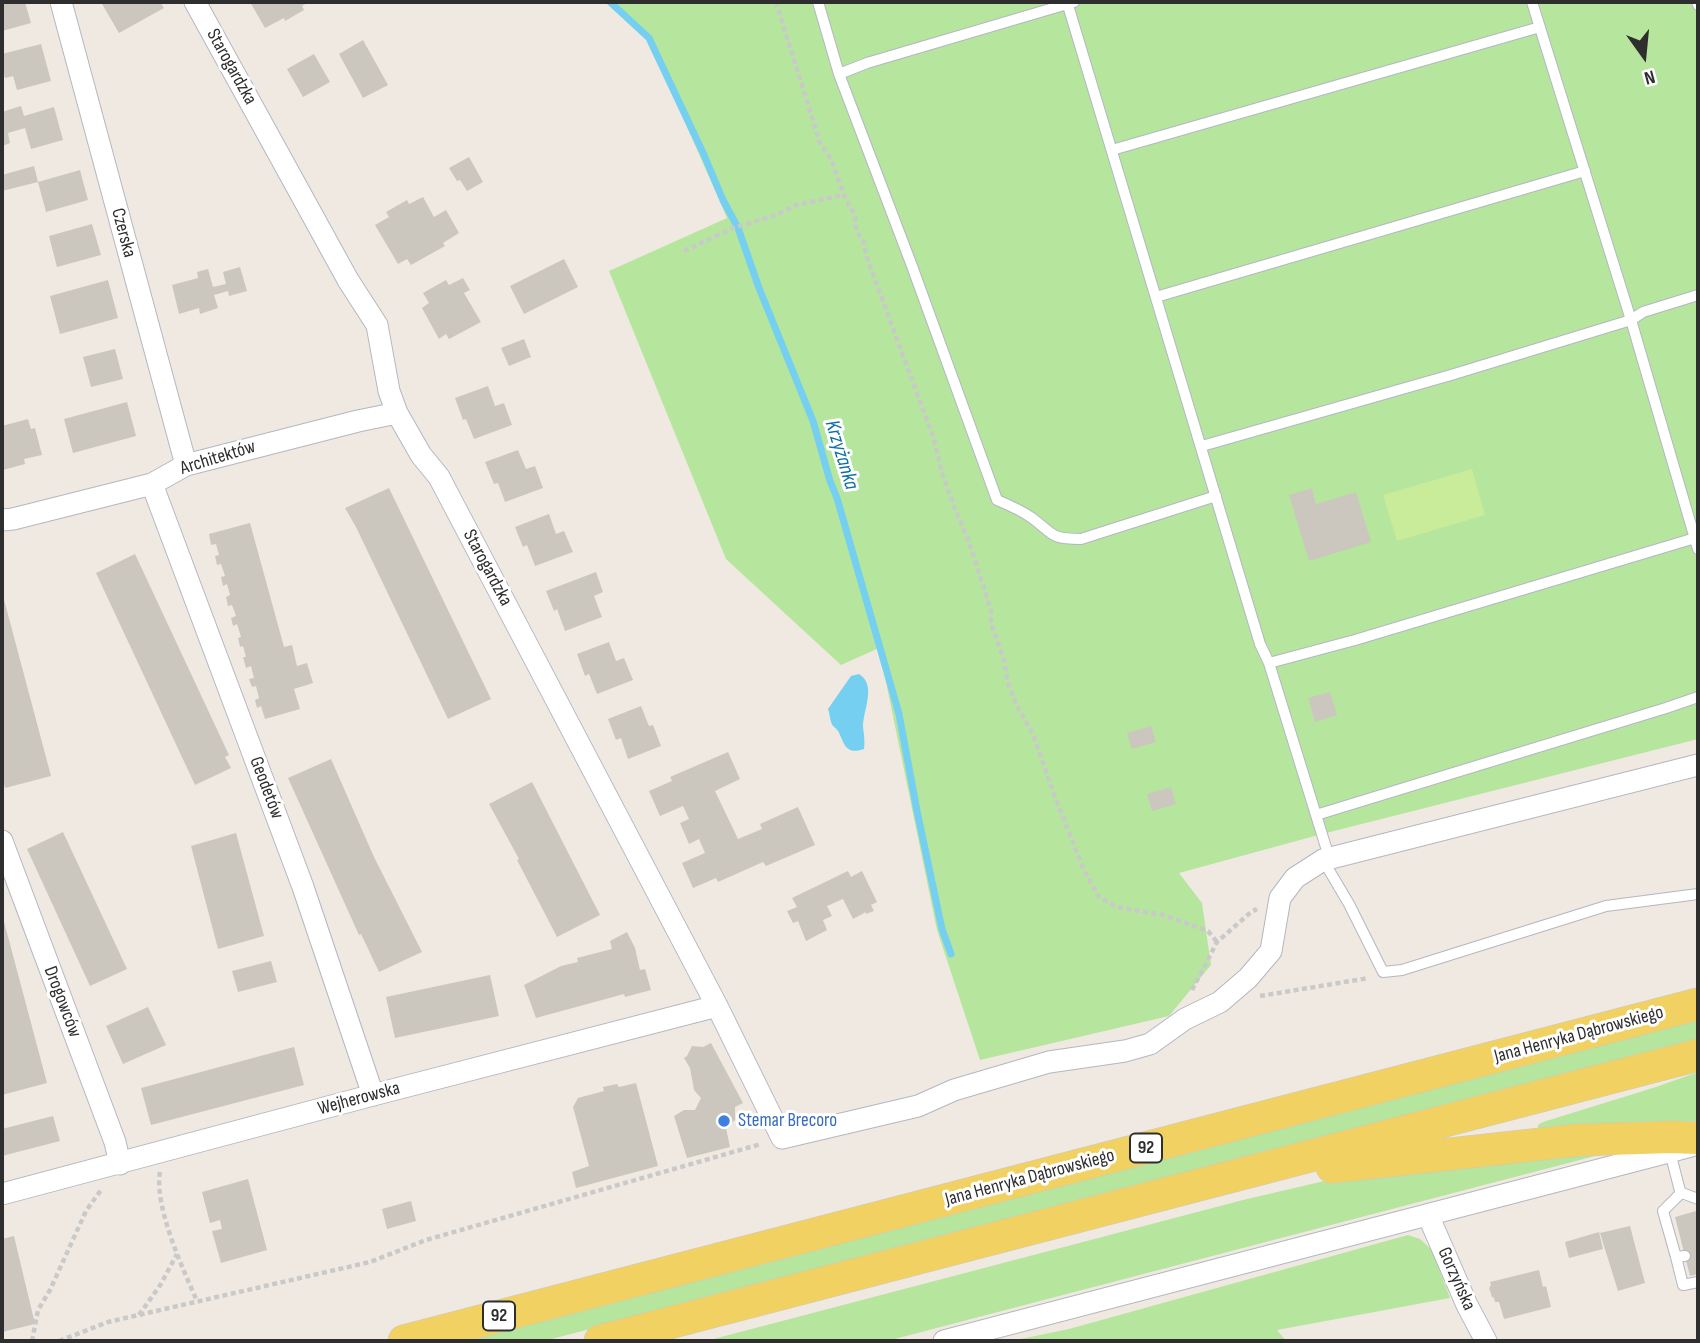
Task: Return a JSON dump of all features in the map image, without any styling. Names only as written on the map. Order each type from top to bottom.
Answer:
[{"type":"main road","name":"Jana Henryka Dąbrowskiego","points":[[404,1341],[1698,1004]]},
{"type":"main road","points":[[600,1341],[1698,1055]]},
{"type":"main road","points":[[1209,1182],[1577,1140],[1698,1138]]},
{"type":"street","name":"Czerska","points":[[61,2],[186,465]]},
{"type":"street","name":"Starogardzka","points":[[195,2],[348,280],[377,325],[389,391],[397,413],[421,456],[439,477],[717,1006],[782,1138]]},
{"type":"street","name":"Architektów","points":[[2,520],[152,484],[186,465],[397,413]]},
{"type":"street","name":"Geodetów","points":[[152,484],[303,887],[373,1095]]},
{"type":"street","points":[[782,1138],[918,1106],[954,1090],[1049,1062],[1125,1051],[1150,1044],[1185,1019],[1220,1002],[1248,978],[1271,951],[1280,898],[1295,878],[1326,858],[1698,765]]},
{"type":"street","name":"Drogowców","points":[[2,841],[115,1142],[120,1164]]},
{"type":"street","name":"Wejherowska","points":[[2,1194],[717,1006]]},
{"type":"street","points":[[944,1341],[1698,1144]]},
{"type":"street","name":"Gorzyńska","points":[[1428,1215],[1467,1305],[1486,1341]]},
{"type":"lane","points":[[818,2],[839,74],[997,500],[1032,518],[1053,536],[1081,539],[1216,496]]},
{"type":"lane","points":[[839,74],[867,63],[1069,2],[1260,644],[1269,663],[1316,816],[1326,858],[1383,972],[1402,971],[1606,906],[1698,894]]},
{"type":"lane","points":[[1269,663],[1697,543],[1532,2]]},
{"type":"lane","points":[[1112,150],[1540,27]]},
{"type":"lane","points":[[1156,298],[1585,171]]},
{"type":"lane","points":[[1202,446],[1451,375],[1631,320],[1643,312],[1698,295]]},
{"type":"lane","points":[[1316,816],[1698,697]]},
{"type":"lane","points":[[1670,1152],[1680,1191],[1698,1199]]},
{"type":"lane","points":[[1680,1191],[1663,1211],[1680,1256],[1683,1285],[1698,1282]]},
{"type":"path","points":[[776,2],[820,143],[831,159],[855,216],[856,230],[863,241],[934,439],[943,473],[991,610],[991,623],[1004,660],[1008,683],[1033,734],[1083,868],[1099,897],[1116,907],[1163,915],[1209,931],[1217,942]]},
{"type":"path","points":[[684,251],[733,228],[776,215],[796,205],[844,195]]},
{"type":"path","points":[[1185,1019],[1189,995],[1217,942],[1251,912],[1280,898]]},
{"type":"path","points":[[1220,1002],[1365,980],[1383,972]]},
{"type":"path","points":[[59,1341],[108,1322],[370,1262],[426,1240],[782,1138]]},
{"type":"path","points":[[158,1153],[162,1165],[159,1182],[162,1207],[197,1301]]},
{"type":"path","points":[[32,1341],[38,1310],[86,1211],[120,1164]]},
{"type":"path","points":[[139,1315],[161,1284],[177,1253]]},
{"type":"green space","points":[[605,2],[1698,2],[1698,739],[1179,873],[1202,903],[1211,965],[1169,1016],[980,1060],[937,930],[879,648],[841,665],[726,559],[609,271],[727,218],[649,40]]},
{"type":"green space","points":[[1472,469],[1485,515],[1397,541],[1383,495]]},
{"type":"green space","points":[[1698,1018],[1698,1040],[544,1341],[458,1341]]},
{"type":"green space","points":[[1698,1072],[1698,1121],[1540,1130],[1538,1127],[1543,1122]]},
{"type":"green space","points":[[1618,1150],[887,1341],[706,1341],[1243,1200],[1333,1179]]},
{"type":"green space","points":[[1408,1235],[1420,1239],[1432,1250],[1450,1298],[1277,1330],[1286,1341],[1011,1341],[1069,1329]]},
{"type":"water","points":[[859,674],[868,691],[863,727],[864,749],[852,751],[832,724],[828,709],[851,676]]},
{"type":"building","points":[[2,2],[25,2],[31,23],[2,31]]},
{"type":"building","points":[[160,2],[164,8],[119,33],[102,4]]},
{"type":"building","points":[[250,2],[309,2],[302,6],[304,10],[265,28]]},
{"type":"building","points":[[363,40],[388,85],[363,98],[339,54]]},
{"type":"building","points":[[41,44],[51,81],[17,90],[13,76],[5,78],[2,54]]},
{"type":"building","points":[[314,54],[330,82],[303,97],[287,69]]},
{"type":"building","points":[[21,106],[24,116],[54,107],[63,140],[31,149],[25,128],[8,133],[10,143],[2,146],[2,112]]},
{"type":"building","points":[[469,157],[483,182],[467,191],[449,168]]},
{"type":"building","points":[[34,166],[38,182],[2,191],[2,175]]},
{"type":"building","points":[[80,170],[88,200],[46,212],[38,182]]},
{"type":"building","points":[[423,197],[434,217],[446,210],[459,233],[443,243],[445,246],[411,265],[407,259],[398,264],[375,225],[389,217],[386,212],[407,200],[409,204]]},
{"type":"building","points":[[92,224],[101,255],[57,267],[49,236]]},
{"type":"building","points":[[564,259],[578,287],[524,314],[510,286]]},
{"type":"building","points":[[240,267],[247,291],[229,296],[228,291],[214,295],[218,308],[200,314],[199,308],[179,314],[172,285],[198,278],[197,272],[208,269],[213,287],[226,284],[223,272]]},
{"type":"building","points":[[463,278],[470,290],[464,293],[481,322],[449,339],[446,334],[439,339],[422,308],[429,303],[423,293],[446,280],[449,285]]},
{"type":"building","points":[[108,280],[118,318],[60,334],[50,296]]},
{"type":"building","points":[[524,339],[531,357],[509,366],[501,348]]},
{"type":"building","points":[[115,349],[123,379],[91,387],[83,357]]},
{"type":"building","points":[[488,386],[495,406],[504,403],[512,425],[474,439],[455,398]]},
{"type":"building","points":[[127,402],[136,436],[73,453],[64,419]]},
{"type":"building","points":[[28,419],[31,429],[35,428],[42,455],[24,459],[25,464],[3,470],[2,426]]},
{"type":"building","points":[[518,450],[526,469],[535,466],[543,488],[505,502],[498,483],[494,484],[485,462]]},
{"type":"building","points":[[389,488],[491,699],[448,719],[345,508]]},
{"type":"building","points":[[1312,488],[1316,504],[1356,492],[1371,542],[1309,561],[1289,495]]},
{"type":"building","points":[[549,514],[556,534],[564,531],[573,552],[535,566],[527,545],[523,547],[515,527]]},
{"type":"building","points":[[250,523],[284,647],[292,645],[297,666],[307,663],[313,683],[294,689],[300,709],[265,719],[261,706],[257,708],[255,700],[259,698],[256,686],[252,687],[249,679],[254,678],[251,666],[246,668],[243,657],[246,657],[238,638],[241,637],[237,624],[233,626],[231,618],[236,616],[232,605],[228,606],[226,597],[230,595],[227,584],[223,586],[221,577],[225,576],[221,564],[217,565],[215,556],[219,555],[216,544],[211,545],[209,534]]},
{"type":"building","points":[[135,554],[229,755],[225,757],[231,768],[195,785],[96,573]]},
{"type":"building","points":[[596,572],[603,592],[594,596],[602,617],[565,631],[557,609],[554,611],[546,591]]},
{"type":"building","points":[[2,592],[51,776],[5,788],[2,777]]},
{"type":"building","points":[[609,642],[616,661],[624,658],[633,680],[597,694],[589,674],[585,676],[577,654]]},
{"type":"building","points":[[1330,692],[1337,715],[1315,722],[1308,698]]},
{"type":"building","points":[[641,706],[649,726],[653,725],[661,746],[628,759],[621,738],[616,740],[608,719]]},
{"type":"building","points":[[1151,726],[1156,742],[1132,749],[1127,733]]},
{"type":"building","points":[[728,752],[740,779],[715,791],[738,839],[762,829],[760,824],[798,807],[815,845],[766,866],[763,862],[718,882],[716,878],[693,888],[682,863],[705,853],[699,839],[689,844],[680,823],[689,819],[683,806],[660,816],[649,791],[672,781],[670,777]]},
{"type":"building","points":[[331,759],[374,857],[422,952],[379,972],[361,934],[359,935],[288,778]]},
{"type":"building","points":[[532,782],[600,915],[557,937],[489,804]]},
{"type":"building","points":[[1171,787],[1176,804],[1152,811],[1147,794]]},
{"type":"building","points":[[63,832],[127,969],[90,986],[27,849]]},
{"type":"building","points":[[236,833],[264,936],[218,949],[191,846]]},
{"type":"building","points":[[848,871],[851,877],[862,871],[877,902],[871,905],[874,911],[853,919],[843,899],[827,906],[832,916],[823,920],[827,930],[806,941],[798,921],[793,923],[787,911],[797,907],[792,898]]},
{"type":"building","points":[[2,914],[47,1083],[2,1095]]},
{"type":"building","points":[[627,932],[635,948],[640,970],[645,969],[651,990],[625,997],[624,994],[536,1018],[524,985],[561,966],[578,962],[577,958],[612,949],[610,941]]},
{"type":"building","points":[[271,961],[277,982],[238,992],[232,971]]},
{"type":"building","points":[[490,975],[499,1016],[395,1038],[386,997]]},
{"type":"building","points":[[148,1007],[166,1045],[123,1064],[106,1026]]},
{"type":"building","points":[[711,1043],[743,1103],[735,1107],[735,1120],[726,1128],[730,1147],[687,1158],[674,1116],[684,1110],[695,1110],[701,1098],[694,1090],[690,1068],[684,1058],[692,1046],[703,1047]]},
{"type":"building","points":[[294,1047],[304,1085],[151,1125],[141,1088]]},
{"type":"building","points":[[636,1083],[658,1166],[576,1188],[572,1172],[589,1166],[573,1107],[578,1098],[604,1091],[603,1087]]},
{"type":"building","points":[[53,1116],[60,1141],[2,1156],[2,1129]]},
{"type":"building","points":[[248,1179],[267,1250],[221,1263],[212,1231],[222,1229],[220,1220],[210,1223],[202,1192]]},
{"type":"building","points":[[411,1201],[416,1221],[387,1229],[382,1209]]},
{"type":"building","points":[[1696,1211],[1698,1274],[1690,1276],[1675,1217]]},
{"type":"building","points":[[1630,1226],[1645,1283],[1618,1291],[1600,1233]]},
{"type":"building","points":[[1599,1232],[1603,1249],[1569,1258],[1565,1242]]},
{"type":"building","points":[[14,1236],[35,1324],[2,1332],[2,1239]]},
{"type":"building","points":[[1539,1270],[1551,1307],[1504,1319],[1499,1302],[1495,1302],[1492,1297],[1490,1282]]},
{"type":"waterway","name":"Krzyżanka","points":[[610,2],[649,38],[738,228],[759,288],[813,421],[899,714],[942,929],[951,954]]},
{"type":"place","name":"Stemar Brecoro","points":[[724,1121]]}]
